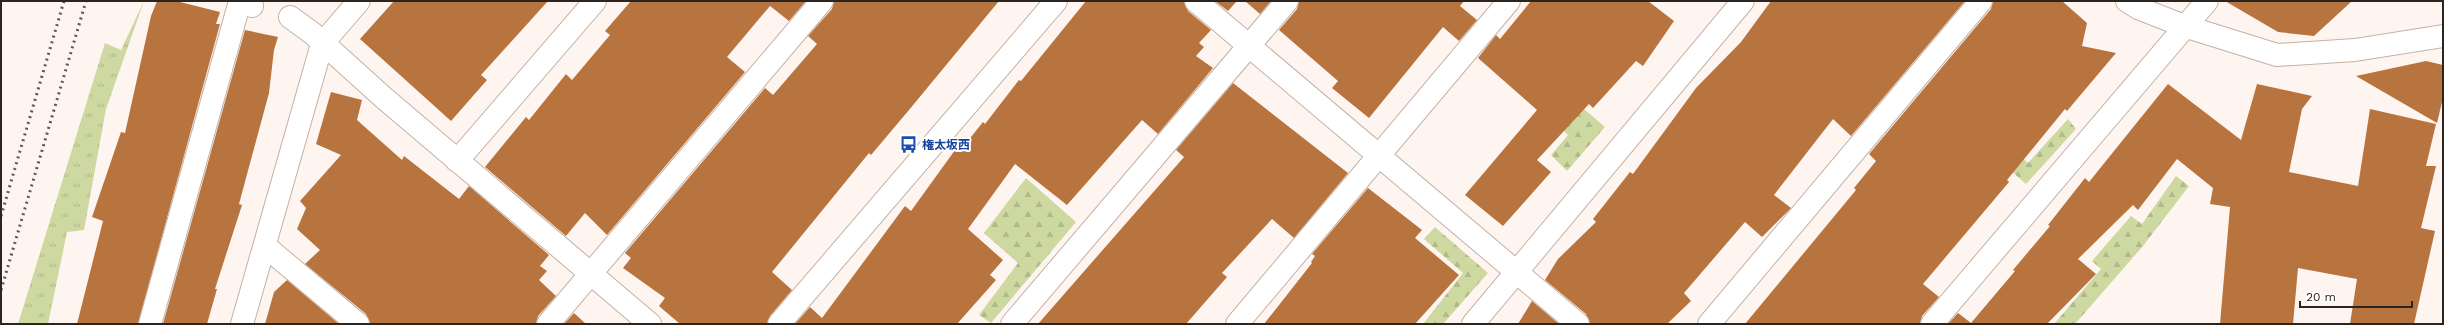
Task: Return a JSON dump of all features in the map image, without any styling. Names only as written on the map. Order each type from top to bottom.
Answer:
[{"type":"street","points":[[150,324],[240,1],[252,6]]},
{"type":"street","points":[[242,324],[322,44],[359,1]]},
{"type":"street","points":[[457,161],[595,1]]},
{"type":"street","points":[[548,324],[822,1]]},
{"type":"street","points":[[779,324],[1056,1]]},
{"type":"street","points":[[1196,1],[1379,154],[1578,324]]},
{"type":"street","points":[[1012,324],[1287,1]]},
{"type":"street","points":[[1237,324],[1509,1]]},
{"type":"street","points":[[1473,324],[1743,1]]},
{"type":"street","points":[[1709,324],[1981,1]]},
{"type":"street","points":[[2127,1],[2138,8],[2184,26],[2277,55],[2355,50],[2443,36]]},
{"type":"street","points":[[1932,324],[2184,26],[2207,1]]},
{"type":"street","points":[[290,17],[312,33],[322,44],[457,161],[650,324]]},
{"type":"street","points":[[265,246],[358,324]]},
{"type":"green space","points":[[144,1],[106,109],[84,230],[67,232],[48,324],[18,324],[105,43],[121,50]]},
{"type":"green space","points":[[1556,85],[1605,127],[1567,171],[1551,155],[1568,135],[1539,108]]},
{"type":"green space","points":[[2068,119],[2076,129],[2026,184],[1970,135],[1983,126],[2028,163]]},
{"type":"green space","points":[[2176,176],[2189,186],[2143,246],[2075,324],[2054,324],[2101,269],[2092,261],[2131,216],[2142,224]]},
{"type":"green space","points":[[1026,178],[1076,222],[991,323],[979,315],[1018,263],[984,233]]},
{"type":"green space","points":[[1435,227],[1488,273],[1443,324],[1423,324],[1463,273],[1424,239]]},
{"type":"building","points":[[157,1],[176,1],[220,12],[216,24],[220,24],[138,324],[77,324],[103,221],[92,217],[121,132],[125,133],[151,16]]},
{"type":"building","points":[[394,1],[548,1],[481,75],[487,80],[451,121],[360,39]]},
{"type":"building","points":[[631,1],[806,1],[789,21],[770,6],[727,57],[745,72],[607,235],[585,213],[566,236],[485,167],[526,117],[529,120],[566,74],[572,80],[610,35],[605,31]]},
{"type":"building","points":[[834,1],[999,1],[871,155],[869,153],[772,272],[792,290],[770,316],[767,324],[680,324],[659,306],[665,298],[623,268],[631,258],[625,253],[765,88],[773,95],[817,44],[808,36],[832,9]]},
{"type":"building","points":[[1086,1],[1184,1],[1188,11],[1211,30],[1199,43],[1204,47],[1196,56],[1213,68],[1158,134],[1142,120],[1067,205],[1015,164],[968,229],[1003,260],[990,275],[996,280],[957,324],[795,324],[810,307],[822,318],[905,206],[911,211],[963,139],[967,142],[983,122],[985,124],[1019,80],[1021,81]]},
{"type":"building","points":[[1215,1],[1237,1],[1228,11]]},
{"type":"building","points":[[1245,1],[1271,1],[1260,14]]},
{"type":"building","points":[[1299,1],[1464,1],[1460,6],[1477,20],[1459,41],[1443,27],[1369,118],[1332,88],[1338,81],[1279,30],[1297,9]]},
{"type":"building","points":[[1531,1],[1648,1],[1674,21],[1643,66],[1636,61],[1593,108],[1589,104],[1537,160],[1551,172],[1503,226],[1465,195],[1537,110],[1478,58],[1496,35],[1500,39]]},
{"type":"building","points":[[1771,1],[1965,1],[1851,136],[1833,119],[1774,195],[1791,208],[1762,237],[1745,222],[1684,293],[1691,301],[1667,324],[1590,324],[1586,314],[1545,280],[1558,259],[1596,222],[1593,219],[1630,172],[1633,174],[1696,88],[1741,42]]},
{"type":"building","points":[[1993,1],[2062,1],[2087,23],[2082,46],[2116,53],[2067,111],[2065,109],[2007,180],[2009,182],[1923,284],[1939,297],[1922,316],[1920,324],[1745,324],[1856,190],[1854,188],[1876,161],[1869,154],[1991,9]]},
{"type":"building","points":[[2225,1],[2352,1],[2314,36],[2278,32]]},
{"type":"building","points":[[245,30],[278,37],[274,50],[269,93],[239,204],[242,205],[215,289],[217,289],[207,324],[163,324]]},
{"type":"building","points":[[2426,61],[2443,65],[2443,98],[2437,123],[2356,76]]},
{"type":"building","points":[[1233,83],[1348,173],[1294,238],[1272,219],[1222,273],[1227,277],[1186,324],[1038,324],[1184,157],[1176,150]]},
{"type":"building","points":[[2168,84],[2241,140],[2257,84],[2312,96],[2302,109],[2289,172],[2358,186],[2370,109],[2436,124],[2426,166],[2436,166],[2421,228],[2435,231],[2414,324],[2350,324],[2357,279],[2298,268],[2293,324],[2220,324],[2230,207],[2210,204],[2213,188],[2177,159],[2138,210],[2133,205],[2078,259],[2096,274],[2047,324],[1948,324],[1958,313],[1971,323],[2015,271],[2013,270],[2050,226],[2048,225],[2085,178],[2089,182]]},
{"type":"building","points":[[331,92],[362,100],[357,120],[402,160],[404,156],[459,199],[469,186],[549,255],[540,266],[547,271],[539,280],[556,296],[538,316],[536,324],[370,324],[366,314],[305,264],[320,250],[297,229],[306,208],[300,201],[341,155],[316,144]]},
{"type":"building","points":[[1368,188],[1422,230],[1415,238],[1459,275],[1415,324],[1264,324],[1312,263],[1311,262],[1315,256],[1312,254]]},
{"type":"building","points":[[287,280],[339,324],[265,324],[274,292]]},
{"type":"building","points":[[1532,301],[1559,324],[1518,324]]},
{"type":"building","points":[[574,313],[586,324],[564,324]]},
{"type":"railway","points":[[1,216],[64,1]]},
{"type":"railway","points":[[1,290],[86,1]]},
{"type":"place","name":"権太坂西","points":[[909,145]]}]
